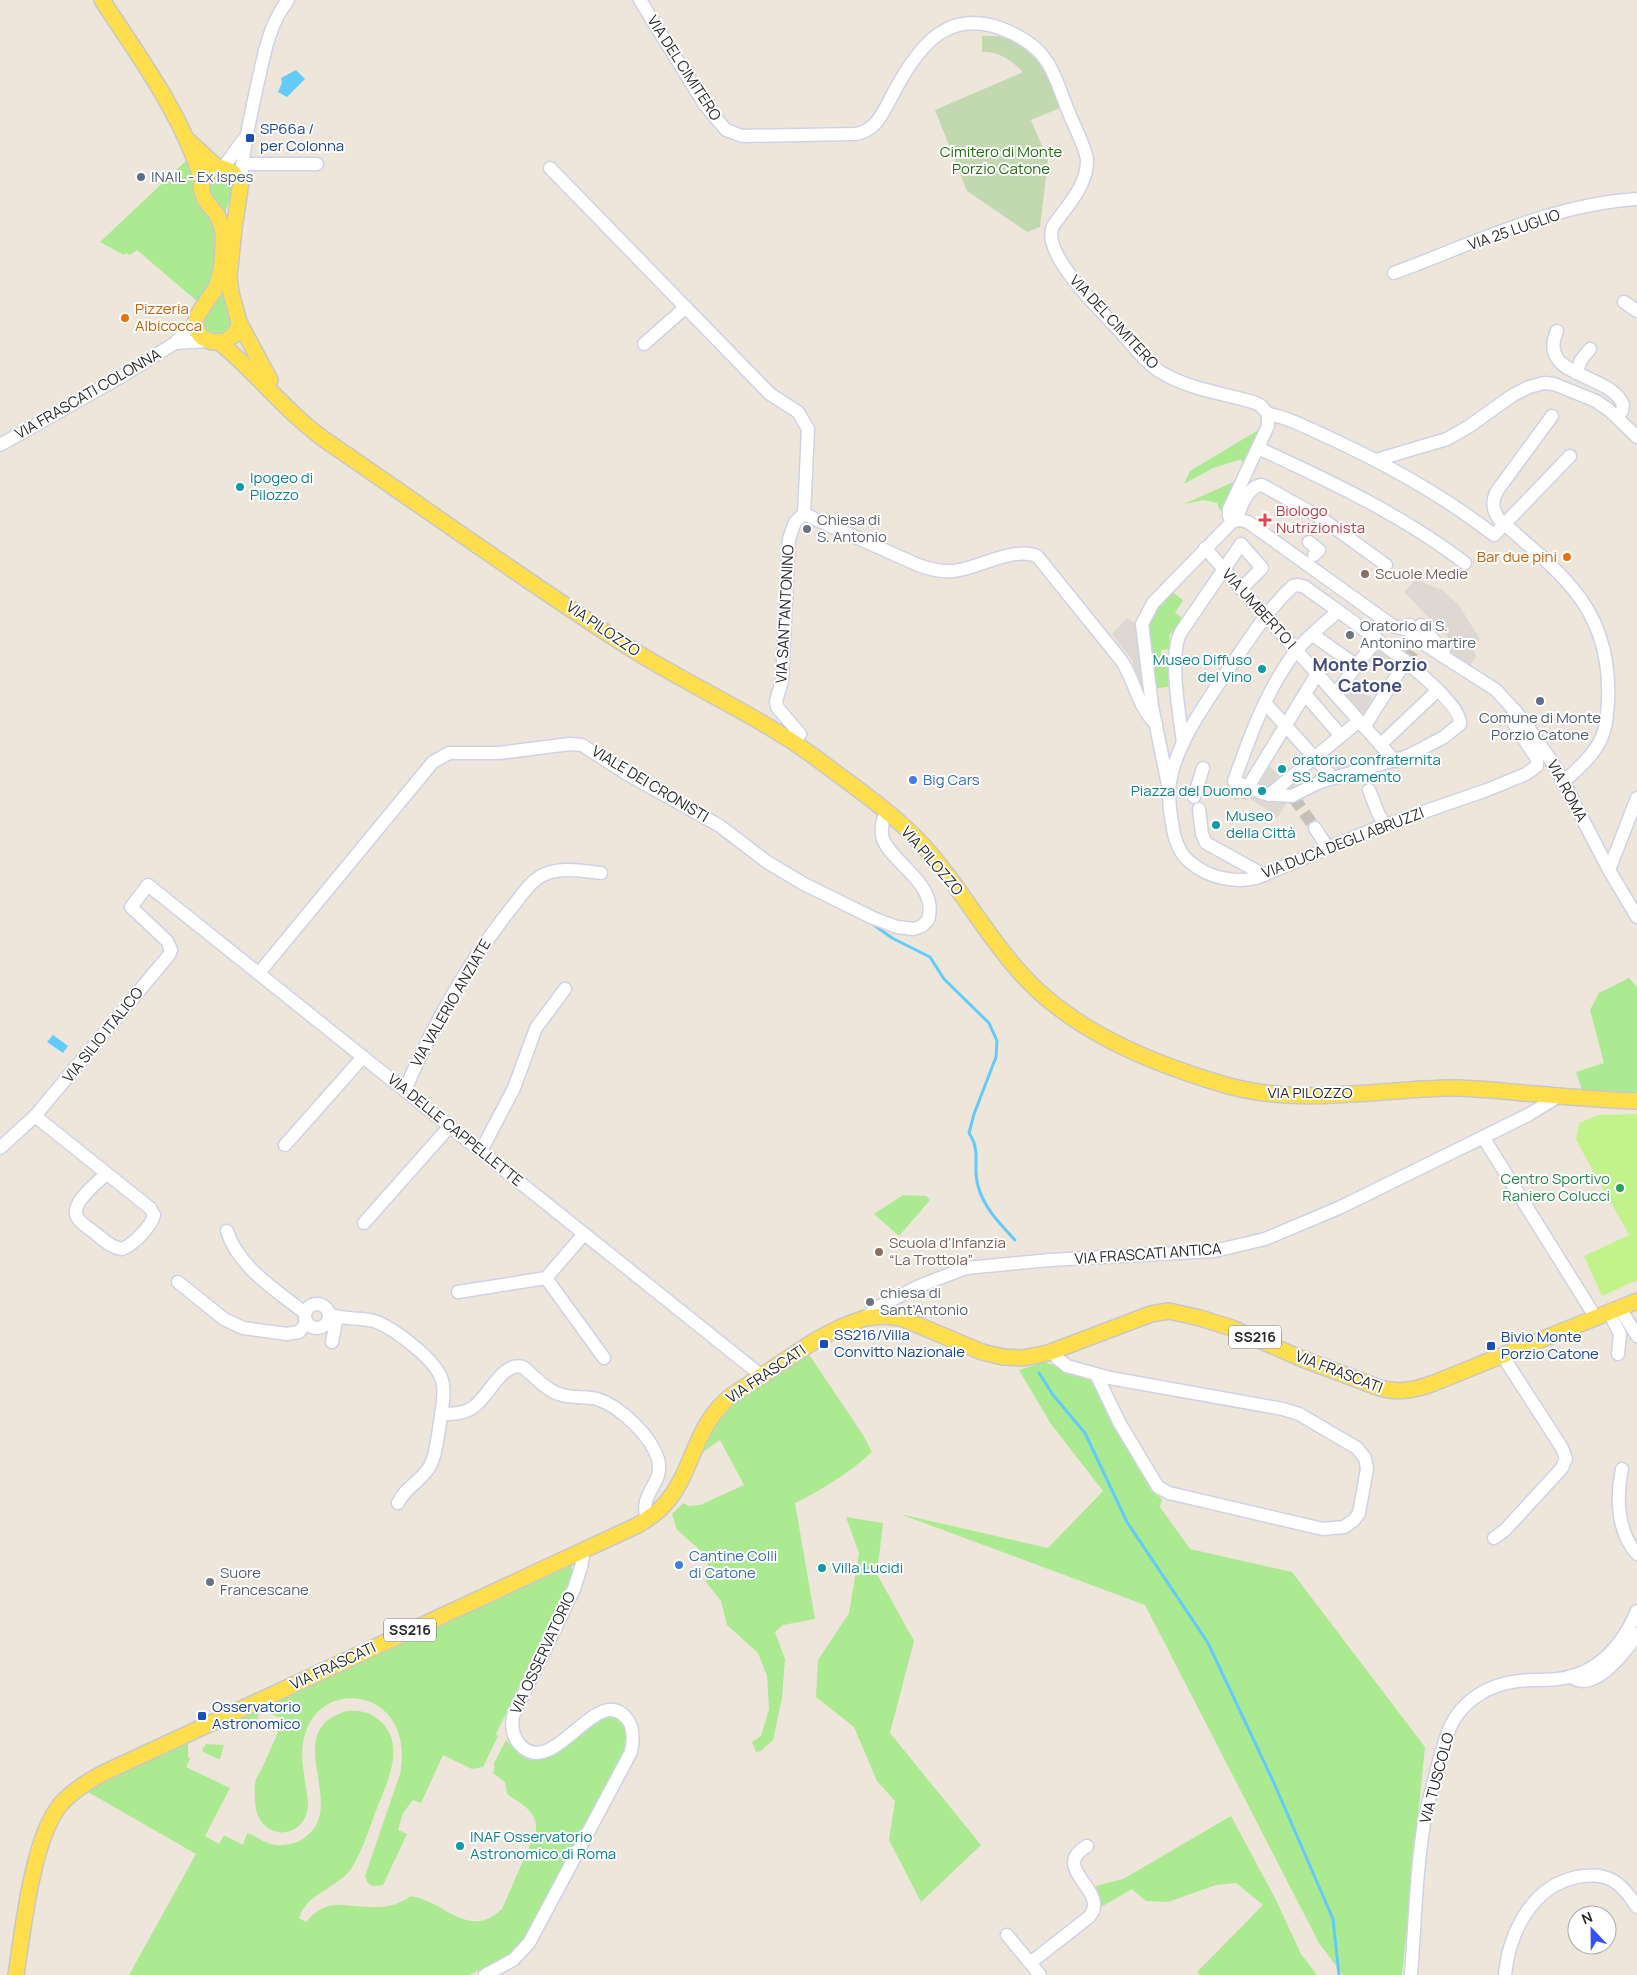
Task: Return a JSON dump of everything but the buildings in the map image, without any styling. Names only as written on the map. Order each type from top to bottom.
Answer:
[{"type":"main road","points":[[102,0],[152,78],[187,139],[221,168],[232,172],[241,182],[229,277],[231,294],[239,322],[234,335],[228,340],[214,342],[198,333],[196,320]]},
{"type":"main road","name":"VIA FRASCATI COLONNA","points":[[187,139],[202,180],[202,193],[219,219],[223,244],[218,284],[210,298],[198,311],[196,320]]},
{"type":"main road","points":[[202,180],[208,172],[221,168]]},
{"type":"main road","name":"VIA PILOZZO","points":[[239,322],[257,359],[286,408]]},
{"type":"main road","name":"VIA PILOZZO","points":[[214,342],[254,372],[286,408],[324,440],[630,648],[794,744],[906,828],[948,875],[1007,956],[1035,988],[1081,1022],[1141,1055],[1221,1084],[1273,1094],[1308,1095],[1454,1088],[1637,1101]]},
{"type":"main road","name":"VIA FRASCATI","points":[[16,1975],[23,1924],[40,1847],[57,1810],[79,1788],[110,1770],[647,1520],[662,1508],[673,1492],[705,1425],[713,1413],[729,1398],[823,1337],[865,1318],[884,1316],[901,1318],[966,1346],[998,1356],[1028,1357],[1052,1351],[1147,1316],[1170,1311],[1232,1328],[1309,1361],[1389,1391],[1406,1391],[1424,1387],[1637,1301]]},
{"type":"street","points":[[241,182],[246,134],[267,39],[273,22],[288,0]]},
{"type":"street","name":"VIA DEL CIMITERO","points":[[640,0],[705,105],[726,130],[733,134],[745,136],[854,134],[868,130],[876,123],[919,52],[940,32],[959,24],[985,25],[1013,34],[1038,50],[1051,71],[1087,159],[1087,170],[1084,180],[1050,233],[1062,263],[1075,282],[1160,372],[1180,382],[1259,404],[1268,414]]},
{"type":"street","points":[[221,168],[235,154],[246,134]]},
{"type":"street","points":[[242,164],[318,164]]},
{"type":"street","points":[[550,168],[770,394],[798,412],[808,429],[804,514],[918,565],[937,570],[956,571],[1022,553],[1037,556],[1121,660],[1144,710],[1156,724]]},
{"type":"street","name":"VIA 25 LUGLIO","points":[[1394,273],[1550,215],[1597,204],[1637,199]]},
{"type":"street","points":[[1624,302],[1637,311]]},
{"type":"street","points":[[644,344],[686,307]]},
{"type":"street","name":"VIA FRASCATI COLONNA","points":[[0,445],[175,343],[196,320]]},
{"type":"street","points":[[1557,332],[1553,343],[1554,352],[1563,365],[1598,383],[1620,399],[1623,408],[1617,417]]},
{"type":"street","name":"VIA FRASCATI COLONNA","points":[[175,343],[214,342]]},
{"type":"street","points":[[1576,373],[1580,360],[1590,349]]},
{"type":"street","points":[[1376,460],[1447,439],[1468,427],[1513,395],[1539,383],[1550,383],[1588,396],[1617,417],[1637,437]]},
{"type":"street","points":[[1234,521],[1229,516],[1229,509],[1268,426],[1268,414],[1291,420],[1376,460],[1447,501],[1494,535],[1570,456]]},
{"type":"street","points":[[1552,416],[1495,494],[1494,509],[1496,516],[1574,590],[1590,613],[1604,652],[1608,690],[1605,730],[1593,752],[1564,782]]},
{"type":"street","points":[[1258,448],[1316,475],[1416,528],[1466,562]]},
{"type":"street","points":[[1169,791],[1156,724],[1143,622],[1151,605],[1205,548],[1234,521],[1251,490],[1257,485],[1262,485],[1321,518],[1386,565]]},
{"type":"street","name":"VIA SANT'ANTONINO","points":[[794,744],[800,734],[780,713],[776,701],[782,681],[789,539],[795,522],[804,514]]},
{"type":"street","name":"VIA ROMA","points":[[1234,521],[1248,522],[1393,626],[1404,629],[1414,628],[1454,663],[1496,690],[1542,746],[1564,782],[1637,917]]},
{"type":"street","points":[[1308,542],[1319,550],[1314,555]]},
{"type":"street","points":[[1183,744],[1174,658],[1176,644],[1181,632],[1241,544],[1262,568],[1241,589]]},
{"type":"street","name":"VIA UMBERTO I","points":[[1205,548],[1394,761]]},
{"type":"street","name":"VIA DUCA DEGLI ABRUZZI","points":[[1337,612],[1305,587],[1298,585],[1291,588],[1265,616],[1212,694],[1183,744],[1169,791],[1174,834],[1180,850],[1190,862],[1207,872],[1229,879],[1246,880],[1264,875],[1385,825],[1482,792],[1526,774],[1535,768],[1537,764],[1536,757],[1512,721],[1514,710]]},
{"type":"street","points":[[1337,612],[1406,660],[1438,690],[1459,715],[1461,722],[1457,728],[1439,740],[1394,761],[1315,784],[1293,797],[1269,795],[1234,781],[1257,718],[1265,703],[1296,651],[1313,635],[1337,612]]},
{"type":"street","points":[[1313,635],[1357,666]]},
{"type":"street","points":[[1334,693],[1377,639]]},
{"type":"street","points":[[1269,795],[1341,736],[1362,724],[1380,703],[1406,660]]},
{"type":"street","points":[[1248,787],[1318,674]]},
{"type":"street","points":[[1380,745],[1438,690]]},
{"type":"street","points":[[1305,694],[1341,736]]},
{"type":"street","points":[[1265,703],[1334,778]]},
{"type":"street","name":"VIALE DEI CRONISTI","points":[[259,973],[433,762],[449,753],[506,752],[570,744],[586,746],[627,774],[720,826],[767,862],[796,880],[872,918],[901,928],[917,929],[928,920],[929,903],[919,883],[883,839],[882,829],[885,812]]},
{"type":"street","points":[[1203,768],[1196,803],[1202,834],[1206,842],[1264,875]]},
{"type":"street","points":[[1369,790],[1376,810],[1385,825]]},
{"type":"street","points":[[1610,870],[1637,798]]},
{"type":"street","points":[[1315,828],[1328,848]]},
{"type":"street","name":"VIA VALERIO ANZIATE","points":[[405,1090],[423,1048],[472,963],[492,932],[529,886],[540,876],[552,872],[570,870],[601,872]]},
{"type":"street","name":"VIA DELLE CAPPELLETTE","points":[[148,885],[762,1376]]},
{"type":"street","name":"VIA SILIO ITALICO","points":[[35,1116],[169,955],[170,950],[167,941],[131,907],[148,885]]},
{"type":"street","points":[[481,1151],[514,1088],[536,1028],[565,989]]},
{"type":"street","points":[[285,1145],[363,1057]]},
{"type":"street","name":"VIA FRASCATI ANTICA","points":[[865,1318],[880,1306],[919,1286],[966,1268],[1050,1260],[1209,1252],[1251,1243],[1322,1216],[1534,1112],[1560,1096]]},
{"type":"street","points":[[0,1148],[35,1116],[150,1208],[154,1215],[151,1222],[130,1245],[122,1249],[112,1246],[80,1221],[75,1211],[79,1201],[106,1174]]},
{"type":"street","points":[[364,1223],[450,1126]]},
{"type":"street","points":[[1482,1138],[1608,1313],[1620,1334],[1618,1354]]},
{"type":"street","points":[[227,1231],[232,1245],[240,1257],[306,1318],[313,1327],[322,1327],[333,1315]]},
{"type":"street","points":[[458,1292],[546,1278],[584,1234]]},
{"type":"street","points":[[546,1278],[604,1358]]},
{"type":"street","points":[[178,1282],[224,1319],[243,1328],[287,1334],[299,1332],[306,1318],[308,1307],[319,1304],[326,1307],[333,1315],[379,1323],[400,1335],[429,1360],[437,1369],[442,1382],[441,1414],[436,1450],[431,1465],[422,1477],[403,1494],[398,1503]]},
{"type":"street","points":[[1608,1313],[1637,1336]]},
{"type":"street","points":[[332,1342],[333,1315]]},
{"type":"street","points":[[1052,1351],[1056,1358],[1068,1366],[1096,1374],[1110,1378],[1283,1409],[1298,1414],[1358,1448],[1365,1458],[1367,1469],[1359,1513],[1354,1520],[1344,1527],[1323,1528],[1169,1493],[1158,1487],[1119,1422],[1096,1374]]},
{"type":"street","points":[[1494,1538],[1505,1530],[1562,1468],[1566,1459],[1562,1448],[1502,1355]]},
{"type":"street","points":[[441,1414],[461,1412],[475,1407],[503,1374],[516,1366],[523,1367],[558,1394],[602,1401],[642,1431],[657,1456],[659,1466],[657,1478],[644,1504],[647,1520]]},
{"type":"street","points":[[1622,1469],[1618,1490],[1619,1507],[1629,1542],[1637,1554]]},
{"type":"street","name":"VIA OSSERVATORIO","points":[[485,1975],[513,1960],[526,1947],[631,1752],[632,1738],[629,1721],[615,1711],[605,1711],[596,1714],[557,1745],[542,1752],[532,1752],[523,1747],[513,1732],[513,1716],[574,1589],[584,1550]]},
{"type":"street","name":"VIA TUSCOLO","points":[[1411,1975],[1425,1818],[1446,1736],[1452,1721],[1474,1698],[1494,1686],[1523,1680],[1555,1680],[1592,1668],[1609,1655],[1625,1635],[1637,1611]]},
{"type":"street","points":[[1571,1676],[1577,1681],[1582,1682],[1596,1677],[1624,1653],[1637,1634]]},
{"type":"street","points":[[1030,1963],[1089,1917],[1093,1911],[1092,1898],[1073,1862],[1077,1853],[1087,1846]]},
{"type":"street","points":[[1505,1975],[1509,1950],[1515,1932],[1536,1900],[1544,1891],[1555,1884],[1581,1876],[1606,1877],[1622,1887],[1637,1907]]},
{"type":"street","points":[[1007,1935],[1040,1975]]},
{"type":"green space","name":"Cimitero di Monte Porzio Catone","points":[[982,36],[1001,36],[1019,44],[1043,65],[1060,108],[1031,120],[1048,160],[1040,227],[1027,232],[967,191],[935,110],[1023,72],[1004,57],[994,53],[982,52]]},
{"type":"green space","points":[[190,157],[195,174],[193,189],[197,203],[213,217],[216,244],[212,284],[208,292],[198,302],[137,250],[130,255],[126,253],[124,255],[100,242]]},
{"type":"green space","points":[[222,172],[234,185],[224,217],[209,195],[206,181]]},
{"type":"green space","points":[[222,288],[230,307],[231,324],[224,336],[207,335],[204,315]]},
{"type":"green space","points":[[1260,429],[1246,462],[1243,464],[1241,459],[1213,468],[1184,484],[1190,471]]},
{"type":"green space","points":[[1238,480],[1225,509],[1220,510],[1217,503],[1204,500],[1184,504]]},
{"type":"green space","points":[[1168,589],[1183,600],[1175,613],[1185,620],[1169,635],[1170,649],[1161,650],[1162,666],[1172,665],[1173,686],[1153,689],[1145,626]]},
{"type":"green space","points":[[1629,978],[1637,987],[1637,1096],[1583,1093],[1576,1072],[1604,1063],[1590,1010],[1599,993]]},
{"type":"green space","name":"Centro Sportivo Raniero Colucci","points":[[1637,1114],[1637,1280],[1602,1296],[1584,1256],[1629,1235],[1576,1140],[1579,1123],[1599,1115]]},
{"type":"green space","points":[[903,1195],[926,1196],[930,1200],[899,1236],[874,1214]]},
{"type":"green space","points":[[808,1353],[863,1435],[872,1452],[835,1480],[795,1503],[815,1619],[783,1625],[775,1632],[785,1659],[782,1698],[773,1740],[761,1751],[756,1752],[752,1742],[761,1736],[769,1709],[767,1676],[758,1653],[727,1625],[721,1601],[706,1582],[708,1557],[677,1530],[672,1514],[683,1503],[689,1506],[700,1505],[744,1485],[720,1440],[703,1452],[719,1418],[735,1402]]},
{"type":"green space","points":[[1044,1362],[1088,1376],[1151,1490],[1162,1499],[1160,1507],[1190,1549],[1292,1572],[1425,1747],[1402,1975],[1343,1975],[1319,1943],[1145,1605],[900,1514],[1048,1548],[1103,1491],[1051,1424],[1019,1370]]},
{"type":"green space","points":[[846,1517],[883,1523],[877,1574],[914,1641],[890,1733],[981,1845],[921,1902],[889,1840],[895,1801],[877,1781],[854,1727],[816,1697],[818,1660],[849,1613],[859,1553]]},
{"type":"green space","points":[[571,1563],[573,1574],[496,1734],[498,1736],[483,1767],[472,1769],[443,1755],[421,1803],[413,1800],[403,1813],[398,1830],[407,1834],[383,1885],[372,1886],[367,1882],[365,1876],[400,1774],[401,1745],[394,1723],[381,1708],[364,1700],[345,1699],[327,1705],[313,1718],[303,1745],[308,1802],[306,1815],[300,1825],[292,1830],[282,1832],[272,1830],[263,1824],[257,1814],[255,1783],[284,1719],[261,1710],[253,1727],[216,1731],[215,1729]]},
{"type":"green space","points":[[347,1711],[368,1713],[379,1720],[388,1730],[392,1741],[392,1765],[389,1778],[355,1862],[345,1876],[308,1903],[299,1918],[306,1922],[314,1913],[331,1905],[382,1907],[403,1901],[411,1896],[423,1899],[467,1920],[478,1921],[490,1918],[502,1909],[536,1831],[536,1824],[531,1813],[507,1794],[505,1782],[493,1773],[495,1766],[493,1765],[506,1740],[521,1755],[533,1759],[545,1757],[595,1717],[613,1713],[628,1729],[626,1751],[520,1945],[502,1959],[468,1975],[129,1975],[196,1854],[81,1788],[188,1741],[188,1757],[190,1759],[186,1767],[230,1788],[205,1836],[219,1844],[224,1835],[243,1845],[247,1833],[275,1845],[294,1843],[304,1838],[316,1824],[321,1807],[315,1752],[317,1735],[327,1721]]},
{"type":"green space","points":[[206,1744],[224,1745],[220,1759],[203,1752],[202,1750]]},
{"type":"green space","points":[[1231,1816],[1275,1898],[1301,1954],[1317,1975],[1200,1975],[1197,1972],[1263,1905],[1236,1883],[1216,1885],[1168,1902],[1146,1901],[1132,1889],[1101,1907],[1096,1886],[1123,1879]]},
{"type":"shaded area","points":[[1416,579],[1442,590],[1458,604],[1480,639],[1473,648],[1476,657],[1469,666],[1448,650],[1453,643],[1404,592]]},
{"type":"shaded area","points":[[1127,618],[1135,623],[1152,706],[1147,710],[1132,660],[1112,634]]},
{"type":"shaded area","points":[[1372,640],[1401,659],[1396,668],[1368,653],[1350,686],[1378,701],[1364,722],[1334,689]]},
{"type":"shaded area","name":"Piazza del Duomo","points":[[1263,760],[1283,779],[1287,776],[1297,786],[1277,818],[1266,813],[1268,810],[1248,798],[1246,801],[1239,798],[1237,801],[1228,796],[1232,787],[1249,783]]},
{"type":"water","points":[[296,70],[305,79],[287,97],[278,92],[282,83],[281,78]]},
{"type":"water","points":[[53,1035],[68,1046],[63,1053],[47,1042]]},
{"type":"waterway","points":[[874,925],[892,938],[930,957],[944,979],[989,1023],[997,1041],[996,1057],[974,1114],[969,1133],[976,1153],[976,1179],[984,1201],[993,1215],[1015,1240]]},
{"type":"waterway","points":[[1039,1373],[1053,1395],[1085,1433],[1127,1522],[1208,1643],[1274,1783],[1333,1919],[1339,1975]]},
{"type":"tunnel","points":[[1406,661],[1420,641]]},
{"type":"tunnel","points":[[1363,770],[1369,790]]},
{"type":"tunnel","points":[[1294,798],[1315,828]]},
{"type":"place","name":"SP66a / per Colonna","points":[[250,138]]},
{"type":"place","name":"INAIL - Ex Ispes","points":[[141,177]]},
{"type":"place","name":"Pizzeria Albicocca","points":[[125,318]]},
{"type":"place","name":"Ipogeo di Pilozzo","points":[[240,487]]},
{"type":"place","name":"Biologo Nutrizionista","points":[[1265,520]]},
{"type":"place","name":"Chiesa di S. Antonio","points":[[807,529]]},
{"type":"place","name":"Bar due pini","points":[[1567,557]]},
{"type":"place","name":"Scuole Medie","points":[[1365,574]]},
{"type":"place","name":"Oratorio di S. Antonino martire","points":[[1350,635]]},
{"type":"place","name":"Museo Diffuso del Vino","points":[[1262,669]]},
{"type":"place","name":"Comune di Monte Porzio Catone","points":[[1540,701]]},
{"type":"place","name":"oratorio confraternita SS. Sacramento","points":[[1282,769]]},
{"type":"place","name":"Big Cars","points":[[913,780]]},
{"type":"place","name":"Piazza del Duomo","points":[[1262,791]]},
{"type":"place","name":"Museo della Città","points":[[1216,825]]},
{"type":"place","name":"Centro Sportivo Raniero Colucci","points":[[1620,1188]]},
{"type":"place","name":"Scuola d’Infanzia “La Trottola”","points":[[879,1252]]},
{"type":"place","name":"chiesa di Sant'Antonio","points":[[870,1302]]},
{"type":"place","name":"SS216/Villa Convitto Nazionale","points":[[824,1344]]},
{"type":"place","name":"Bivio Monte Porzio Catone","points":[[1491,1346]]},
{"type":"place","name":"Cantine Colli di Catone","points":[[679,1565]]},
{"type":"place","name":"Villa Lucidi","points":[[822,1568]]},
{"type":"place","name":"Suore Francescane","points":[[210,1582]]},
{"type":"place","name":"Osservatorio Astronomico","points":[[202,1716]]},
{"type":"place","name":"INAF Osservatorio Astronomico di Roma","points":[[460,1846]]},
{"type":"district","name":"Monte Porzio Catone","points":[[1370,675]]}]
